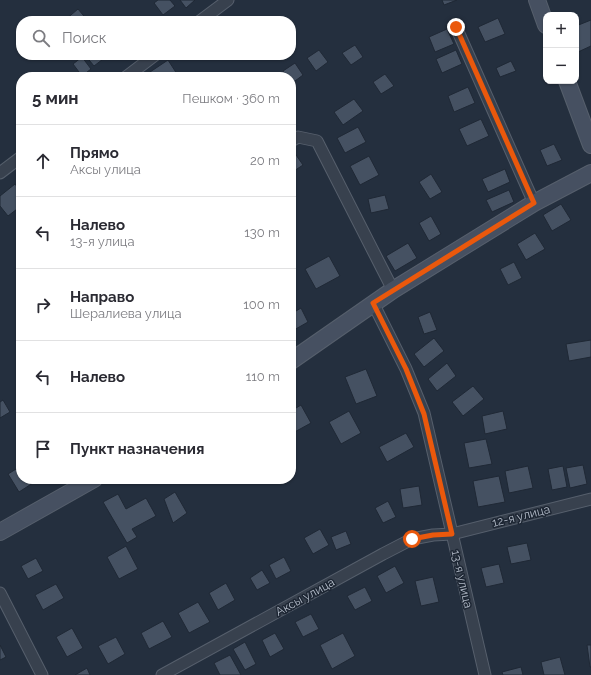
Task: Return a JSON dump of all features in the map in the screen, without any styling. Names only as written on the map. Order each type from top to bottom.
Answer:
[{"type":"street","points":[[207,16],[228,0]]},
{"type":"street","points":[[537,0],[543,17]]},
{"type":"street","points":[[456,27],[534,203]]},
{"type":"street","points":[[133,72],[148,60]]},
{"type":"street","points":[[568,84],[591,145]]},
{"type":"street","points":[[296,137],[298,136],[317,141],[393,290]]},
{"type":"street","points":[[0,173],[16,161]]},
{"type":"street","points":[[296,357],[393,290],[534,203],[591,173]]},
{"type":"street","name":"13-я улица","points":[[373,303],[406,369],[424,414],[485,675]]},
{"type":"street","points":[[0,532],[85,484]]},
{"type":"street","name":"12-я улица","points":[[452,534],[591,499]]},
{"type":"street","name":"Аксы улица","points":[[162,675],[412,539],[433,535],[452,534]]},
{"type":"street","points":[[0,593],[42,675]]},
{"type":"building","points":[[158,0],[170,0],[175,6],[163,15],[154,3]]},
{"type":"building","points":[[180,0],[195,0],[186,8]]},
{"type":"building","points":[[442,0],[457,0],[444,5]]},
{"type":"building","points":[[78,9],[84,16],[70,16]]},
{"type":"building","points":[[498,18],[505,34],[485,42],[478,27]]},
{"type":"building","points":[[591,20],[591,46],[579,52],[579,48],[579,25]]},
{"type":"building","points":[[447,29],[454,44],[435,52],[429,37]]},
{"type":"building","points":[[355,45],[363,57],[351,65],[342,53]]},
{"type":"building","points":[[319,50],[328,62],[316,71],[307,58]]},
{"type":"building","points":[[456,50],[462,64],[442,73],[436,59]]},
{"type":"building","points":[[78,60],[84,60],[91,69],[87,72],[79,72],[73,64]]},
{"type":"building","points":[[89,60],[102,60],[94,66]]},
{"type":"building","points":[[168,60],[176,72],[150,72]]},
{"type":"building","points":[[511,61],[516,71],[500,77],[496,68]]},
{"type":"building","points":[[295,63],[303,75],[296,80],[296,72],[283,71]]},
{"type":"building","points":[[385,74],[394,86],[381,94],[373,82]]},
{"type":"building","points":[[468,87],[475,103],[454,112],[448,96]]},
{"type":"building","points":[[354,99],[363,111],[343,125],[334,112]]},
{"type":"building","points":[[481,119],[489,136],[467,146],[459,129]]},
{"type":"building","points":[[358,127],[366,142],[345,153],[337,138]]},
{"type":"building","points":[[554,144],[562,160],[547,166],[540,150]]},
{"type":"building","points":[[296,155],[303,165],[296,170]]},
{"type":"building","points":[[369,156],[379,175],[360,185],[350,166]]},
{"type":"building","points":[[505,169],[510,182],[488,192],[482,179]]},
{"type":"building","points":[[431,174],[442,192],[430,199],[419,182]]},
{"type":"building","points":[[15,184],[16,185],[16,210],[8,216],[0,206],[0,196]]},
{"type":"building","points":[[509,190],[514,202],[492,212],[486,200]]},
{"type":"building","points":[[385,195],[389,209],[371,213],[368,199]]},
{"type":"building","points":[[561,204],[571,220],[552,231],[543,215]]},
{"type":"building","points":[[431,216],[441,234],[429,241],[419,223]]},
{"type":"building","points":[[535,233],[545,249],[526,260],[517,244]]},
{"type":"building","points":[[408,243],[417,258],[395,271],[386,256]]},
{"type":"building","points":[[329,256],[340,276],[316,289],[305,269]]},
{"type":"building","points":[[514,262],[522,278],[508,285],[500,269]]},
{"type":"building","points":[[301,308],[308,322],[296,329],[296,311]]},
{"type":"building","points":[[430,312],[437,330],[424,334],[418,317]]},
{"type":"building","points":[[434,338],[444,351],[424,367],[414,354]]},
{"type":"building","points":[[591,340],[591,357],[569,361],[566,344]]},
{"type":"building","points":[[447,363],[456,376],[437,391],[428,379]]},
{"type":"building","points":[[366,369],[377,396],[356,404],[345,377]]},
{"type":"building","points":[[473,386],[484,399],[463,416],[452,402]]},
{"type":"building","points":[[3,400],[10,412],[0,418],[0,402]]},
{"type":"building","points":[[301,405],[311,423],[296,431],[296,408]]},
{"type":"building","points":[[349,411],[361,433],[341,444],[329,422]]},
{"type":"building","points":[[503,411],[507,429],[485,434],[482,416]]},
{"type":"building","points":[[406,433],[414,447],[387,462],[379,447]]},
{"type":"building","points":[[486,439],[492,464],[469,468],[464,443]]},
{"type":"building","points":[[583,465],[587,484],[570,488],[566,468]]},
{"type":"building","points":[[528,466],[533,488],[509,493],[505,471]]},
{"type":"building","points":[[563,466],[567,487],[552,490],[548,469]]},
{"type":"building","points":[[16,469],[16,484],[31,484],[19,492],[8,474]]},
{"type":"building","points":[[499,476],[505,502],[478,507],[473,481]]},
{"type":"building","points":[[419,486],[422,505],[403,508],[400,489]]},
{"type":"building","points":[[175,492],[187,513],[173,523],[164,499]]},
{"type":"building","points":[[118,494],[126,509],[146,498],[156,516],[132,529],[137,537],[127,543],[103,502]]},
{"type":"building","points":[[388,501],[396,517],[383,523],[375,508]]},
{"type":"building","points":[[320,529],[329,545],[313,554],[304,538]]},
{"type":"building","points":[[346,531],[351,544],[336,550],[331,537]]},
{"type":"building","points":[[527,543],[531,560],[511,564],[507,547]]},
{"type":"building","points":[[126,546],[138,569],[119,579],[107,557]]},
{"type":"building","points":[[284,557],[291,571],[276,579],[269,565]]},
{"type":"building","points":[[36,558],[43,571],[28,579],[21,566]]},
{"type":"building","points":[[499,564],[504,583],[486,587],[481,568]]},
{"type":"building","points":[[395,566],[404,583],[386,593],[377,576]]},
{"type":"building","points":[[262,570],[270,583],[257,590],[250,578]]},
{"type":"building","points":[[433,577],[439,602],[421,606],[415,581]]},
{"type":"building","points":[[226,583],[235,600],[218,610],[209,593]]},
{"type":"building","points":[[56,584],[64,598],[43,610],[35,595]]},
{"type":"building","points":[[365,587],[372,601],[355,610],[347,596]]},
{"type":"building","points":[[198,602],[210,622],[189,633],[178,613]]},
{"type":"building","points":[[311,614],[319,629],[303,637],[295,622]]},
{"type":"building","points":[[163,621],[172,637],[149,649],[141,633]]},
{"type":"building","points":[[72,628],[83,648],[67,657],[56,637]]},
{"type":"building","points":[[275,633],[284,649],[270,657],[262,640]]},
{"type":"building","points":[[343,633],[355,656],[332,669],[320,645]]},
{"type":"building","points":[[116,637],[125,654],[108,664],[98,646]]},
{"type":"building","points":[[245,642],[256,664],[245,670],[233,649]]},
{"type":"building","points":[[0,645],[6,657],[0,660]]},
{"type":"building","points":[[587,645],[591,645],[591,667],[590,667]]},
{"type":"building","points":[[230,655],[241,675],[220,675],[214,663]]},
{"type":"building","points":[[560,657],[565,675],[544,675],[541,662]]},
{"type":"building","points":[[521,667],[523,675],[503,675],[502,672]]},
{"type":"building","points":[[87,668],[90,675],[75,675]]},
{"type":"route","points":[[412,539],[433,535],[452,534],[424,414],[406,369],[373,303],[534,203],[456,27]]}]
